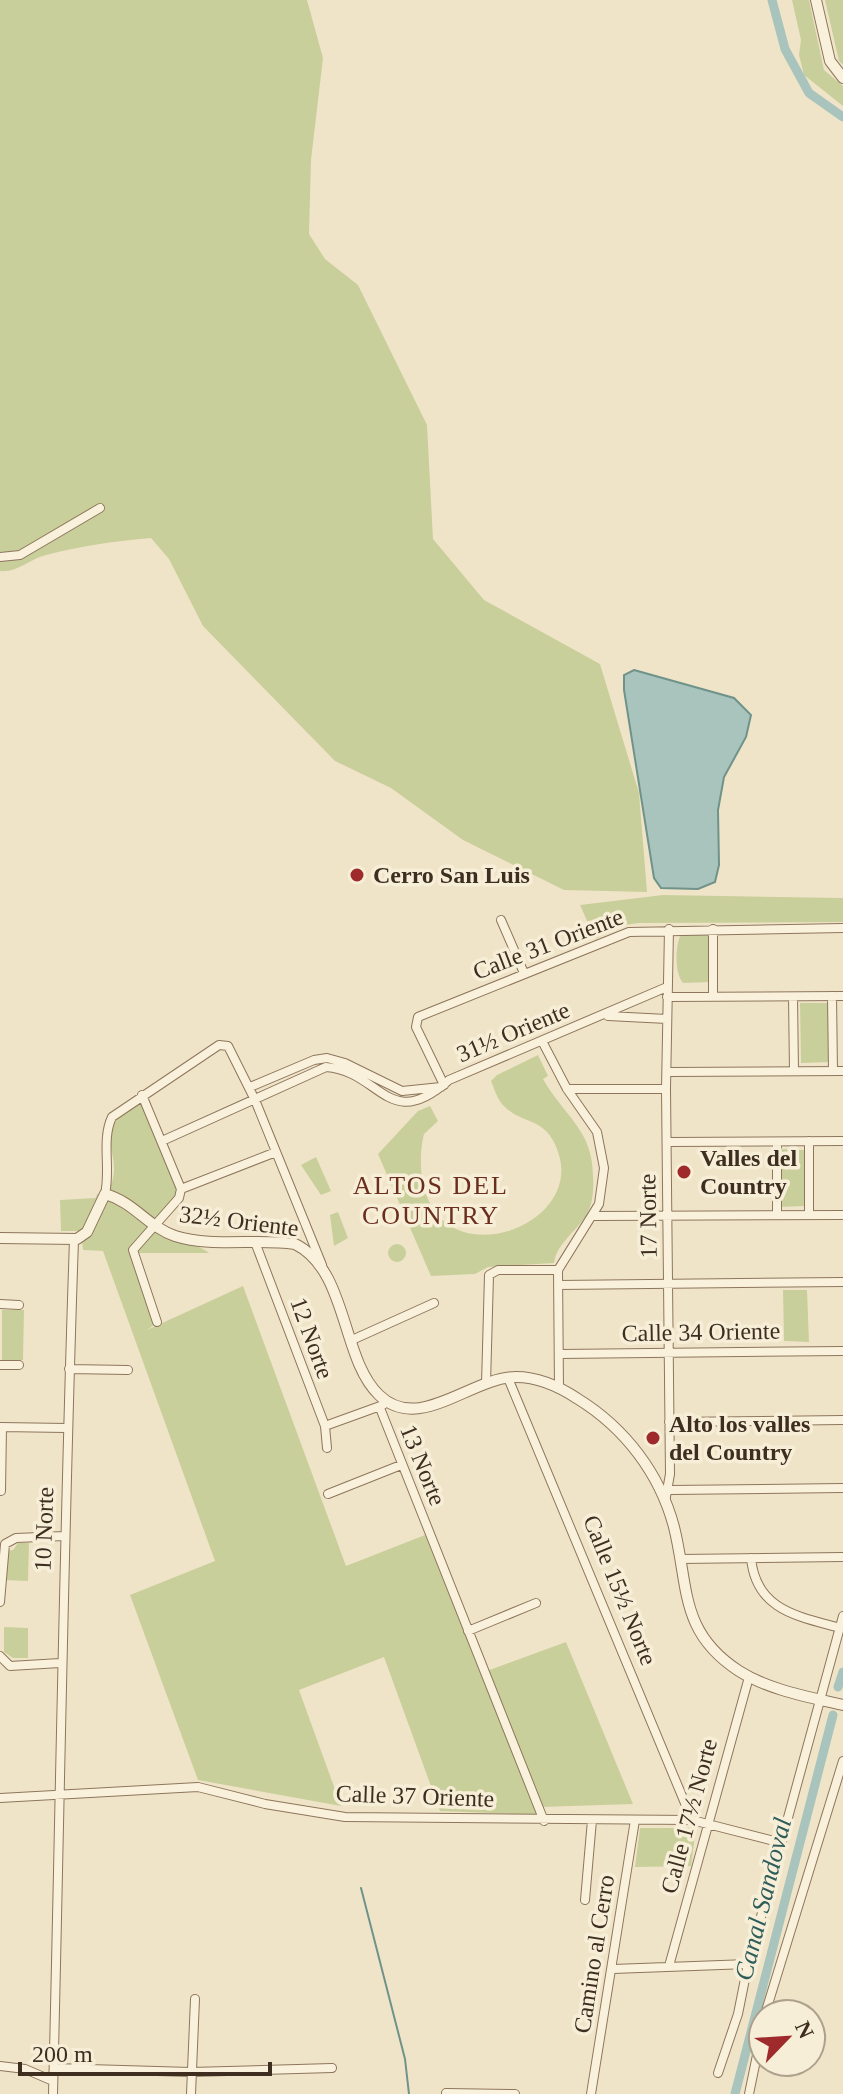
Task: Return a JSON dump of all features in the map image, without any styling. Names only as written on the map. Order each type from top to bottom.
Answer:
[{"type":"street","points":[[816,0],[830,61],[843,78]]},
{"type":"street","points":[[0,557],[20,555],[100,508]]},
{"type":"street","points":[[501,920],[524,973]]},
{"type":"street","name":"Calle 31 Oriente","points":[[442,1086],[416,1020],[524,973],[629,932],[843,928]]},
{"type":"street","name":"17 Norte","points":[[665,1502],[669,1490],[666,1089],[669,929]]},
{"type":"street","points":[[713,929],[713,997]]},
{"type":"street","name":"31½ Oriente","points":[[330,1063],[401,1102],[419,1101],[442,1086],[667,987]]},
{"type":"street","points":[[832,996],[833,1071]]},
{"type":"street","points":[[667,997],[843,996]]},
{"type":"street","points":[[793,997],[794,1071]]},
{"type":"street","name":"31½ Oriente","points":[[603,1016],[667,1019]]},
{"type":"street","points":[[542,1041],[567,1089],[592,1123],[603,1152],[602,1197],[558,1270],[559,1388]]},
{"type":"street","name":"13 Norte","points":[[142,1095],[219,1045],[228,1046],[250,1087],[369,1382],[384,1405],[401,1465],[544,1821]]},
{"type":"street","points":[[250,1087],[314,1060],[330,1063]]},
{"type":"street","points":[[162,1141],[330,1063]]},
{"type":"street","points":[[667,1072],[843,1071]]},
{"type":"street","points":[[567,1089],[666,1089]]},
{"type":"street","points":[[0,1238],[74,1240],[87,1232],[105,1194],[109,1175],[108,1125],[117,1111],[142,1095],[181,1189],[179,1198],[133,1250],[157,1322]]},
{"type":"street","points":[[809,1141],[809,1215]]},
{"type":"street","points":[[667,1142],[843,1141]]},
{"type":"street","points":[[777,1142],[777,1215]]},
{"type":"street","points":[[181,1189],[276,1152]]},
{"type":"street","name":"32½ Oriente","points":[[105,1194],[124,1200],[173,1235],[191,1240],[295,1244],[306,1249],[324,1270]]},
{"type":"street","points":[[593,1216],[843,1215]]},
{"type":"street","name":"10 Norte","points":[[53,2094],[61,1794],[60,1663],[74,1240]]},
{"type":"street","name":"12 Norte","points":[[255,1242],[325,1426],[327,1448]]},
{"type":"street","points":[[486,1384],[486,1283],[490,1273],[500,1270],[558,1270]]},
{"type":"street","points":[[558,1285],[843,1282]]},
{"type":"street","points":[[352,1340],[434,1303]]},
{"type":"street","points":[[0,1304],[19,1305]]},
{"type":"street","name":"Calle 34 Oriente","points":[[559,1354],[843,1351]]},
{"type":"street","points":[[0,1365],[19,1365]]},
{"type":"street","points":[[69,1369],[128,1370]]},
{"type":"street","points":[[325,1426],[384,1405],[424,1408],[508,1378],[533,1379],[559,1388],[590,1407],[623,1435],[646,1464],[665,1502],[680,1559],[686,1600],[698,1628],[723,1659],[749,1677],[843,1705]]},
{"type":"street","name":"Calle 15½ Norte","points":[[508,1378],[692,1820]]},
{"type":"street","points":[[669,1422],[843,1420]]},
{"type":"street","points":[[1,1491],[1,1427],[67,1428]]},
{"type":"street","points":[[328,1494],[401,1465]]},
{"type":"street","points":[[669,1490],[843,1488]]},
{"type":"street","points":[[0,1602],[2,1550],[10,1541],[64,1536]]},
{"type":"street","points":[[680,1559],[843,1557]]},
{"type":"street","points":[[751,1558],[756,1583],[773,1605],[840,1628]]},
{"type":"street","points":[[468,1631],[536,1603]]},
{"type":"street","points":[[718,2073],[738,2014],[748,1964],[843,1616]]},
{"type":"street","points":[[1,1658],[10,1666],[60,1663]]},
{"type":"street","name":"Calle 17½ Norte","points":[[669,1966],[749,1677]]},
{"type":"street","points":[[770,1998],[843,1761]]},
{"type":"street","name":"Calle 37 Oriente","points":[[0,1798],[198,1787],[265,1804],[345,1817],[692,1820],[782,1843]]},
{"type":"street","points":[[585,1900],[592,1820]]},
{"type":"street","name":"Camino al Cerro","points":[[591,2094],[635,1820]]},
{"type":"street","points":[[613,1969],[748,1964]]},
{"type":"street","points":[[191,2094],[195,1999]]},
{"type":"street","points":[[0,2066],[25,2069],[53,2081]]},
{"type":"street","points":[[54,2068],[191,2072],[332,2068]]},
{"type":"street","points":[[446,2093],[515,2094]]},
{"type":"green space","points":[[0,0],[307,0],[323,58],[311,160],[309,234],[325,259],[358,285],[427,425],[433,539],[484,600],[600,664],[639,793],[647,892],[564,890],[463,840],[391,788],[335,761],[203,626],[169,559],[151,538],[59,552],[12,570],[0,571]]},
{"type":"green space","points":[[792,0],[809,0],[824,70],[843,86],[843,106],[804,75],[799,55],[801,40]]},
{"type":"green space","points":[[825,0],[843,0],[843,65],[839,61]]},
{"type":"green space","points":[[663,895],[843,898],[843,922],[639,923],[624,925],[595,939],[580,905]]},
{"type":"green space","points":[[682,932],[709,934],[710,982],[683,983],[680,978],[676,958]]},
{"type":"green space","points":[[800,1003],[830,1003],[831,1062],[801,1063]]},
{"type":"green space","points":[[538,1055],[548,1076],[543,1079],[576,1124],[588,1147],[593,1185],[588,1212],[559,1249],[554,1263],[488,1267],[475,1274],[431,1276],[378,1154],[418,1111],[430,1106],[438,1121],[424,1134],[421,1165],[423,1183],[435,1212],[455,1229],[480,1235],[506,1232],[531,1221],[550,1203],[560,1181],[559,1155],[548,1133],[502,1104],[491,1081]]},
{"type":"green space","points":[[141,1099],[178,1190],[176,1197],[154,1219],[108,1192],[113,1178],[111,1134],[114,1123]]},
{"type":"green space","points":[[781,1149],[804,1150],[804,1206],[780,1207]]},
{"type":"green space","points":[[316,1157],[331,1191],[321,1195],[301,1165]]},
{"type":"green space","points":[[97,1194],[123,1206],[161,1236],[209,1253],[130,1253],[154,1325],[147,1330],[243,1286],[346,1566],[425,1535],[539,1815],[440,1811],[384,1657],[299,1690],[341,1806],[198,1780],[130,1595],[215,1561],[103,1251],[83,1250],[81,1231],[61,1231],[60,1200],[96,1198]]},
{"type":"green space","points":[[338,1212],[348,1238],[334,1246],[330,1215]]},
{"type":"green space","points":[[397,1244],[406,1253],[397,1262],[388,1253]]},
{"type":"green space","points":[[783,1290],[807,1290],[809,1342],[784,1341]]},
{"type":"green space","points":[[2,1310],[24,1310],[23,1360],[2,1360]]},
{"type":"green space","points":[[18,1543],[29,1543],[28,1581],[3,1580],[5,1551],[13,1550]]},
{"type":"green space","points":[[4,1627],[28,1628],[28,1658],[13,1658],[4,1652]]},
{"type":"green space","points":[[566,1642],[633,1804],[541,1807],[484,1672]]},
{"type":"green space","points":[[640,1828],[696,1828],[691,1866],[635,1867]]},
{"type":"water","points":[[634,670],[734,698],[751,715],[746,737],[724,777],[718,810],[719,865],[715,882],[698,889],[661,888],[654,878],[624,690],[624,675]]},
{"type":"waterway","name":"Canal Sandoval","points":[[772,0],[785,49],[809,93],[843,117]]},
{"type":"waterway","name":"Canal Sandoval","points":[[838,1687],[843,1672]]},
{"type":"waterway","name":"Canal Sandoval","points":[[735,2094],[833,1715]]},
{"type":"waterway","points":[[361,1888],[405,2059],[409,2094]]},
{"type":"place","name":"Cerro San Luis","points":[[357,875]]},
{"type":"place","name":"Valles del Country","points":[[684,1172]]},
{"type":"place","name":"Alto los valles del Country","points":[[653,1438]]},
{"type":"district","name":"ALTOS DEL COUNTRY","points":[[431,1200]]}]
